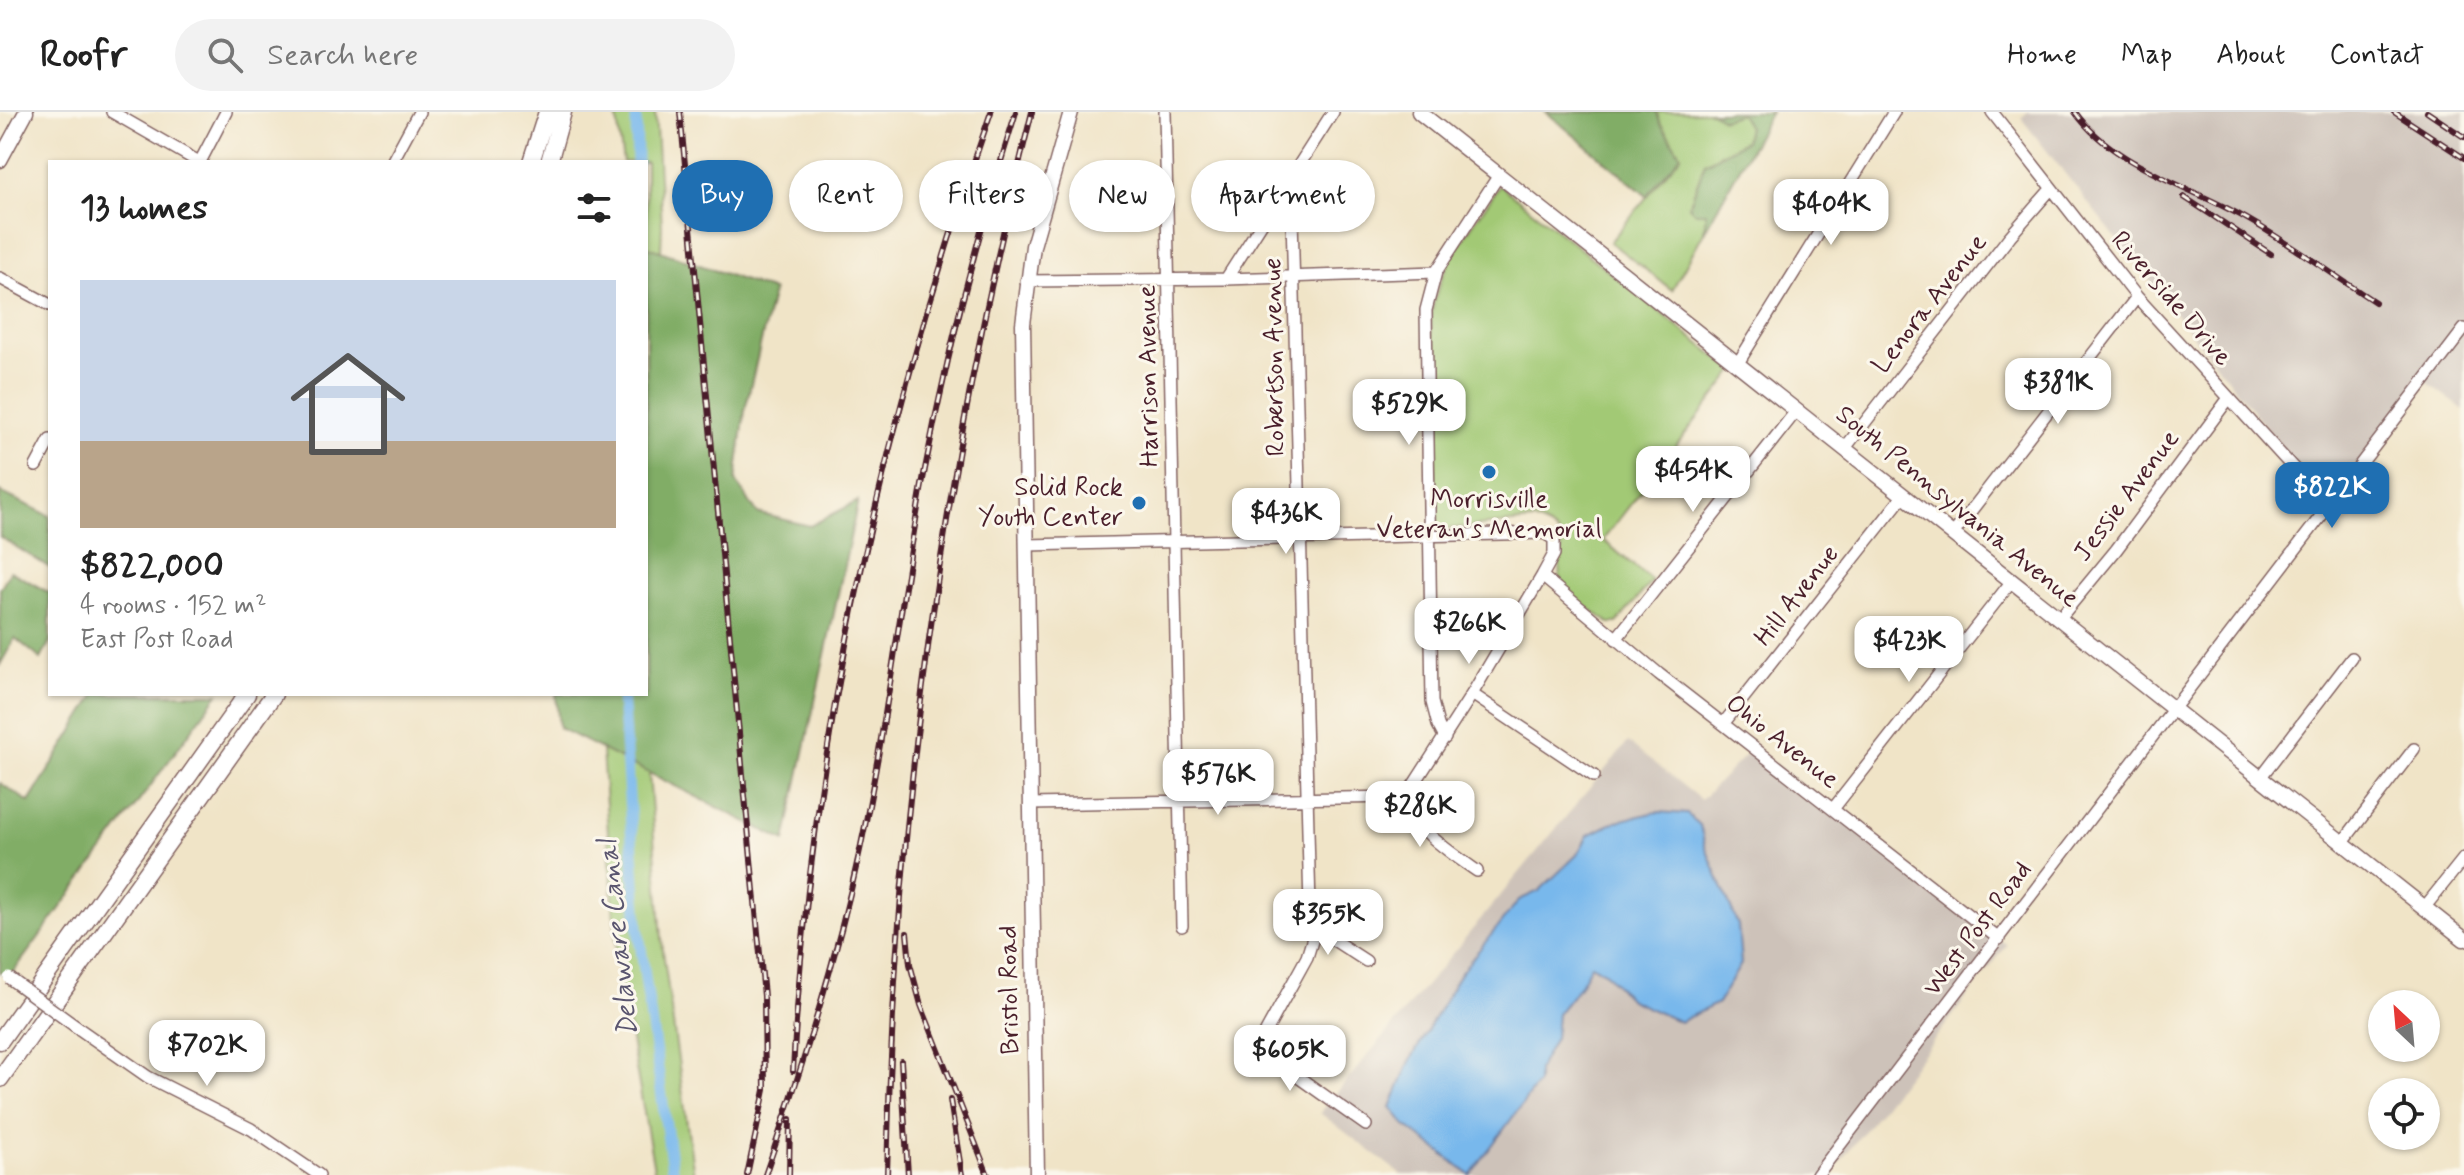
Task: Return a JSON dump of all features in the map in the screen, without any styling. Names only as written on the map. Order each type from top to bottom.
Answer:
[{"type":"highway","points":[[532,160],[547,112]]},
{"type":"highway","points":[[550,160],[563,112]]},
{"type":"highway","points":[[0,1041],[246,696]]},
{"type":"highway","points":[[0,1079],[273,696]]},
{"type":"main road","points":[[0,160],[26,112]]},
{"type":"main road","name":"Bristol Road","points":[[1037,1175],[1023,324],[1026,281],[1033,246],[1071,112]]},
{"type":"main road","name":"South Pennsylvania Avenue","points":[[1419,112],[2464,939]]},
{"type":"street","points":[[112,112],[196,160]]},
{"type":"street","points":[[201,160],[226,112]]},
{"type":"street","points":[[393,160],[419,112]]},
{"type":"street","name":"Harrison Avenue","points":[[1165,112],[1182,926]]},
{"type":"street","points":[[1302,160],[1333,112]]},
{"type":"street","points":[[1738,363],[1894,112]]},
{"type":"street","name":"Riverside Drive","points":[[1992,112],[2137,297],[2328,506]]},
{"type":"street","points":[[1445,738],[1432,702],[1426,310],[1436,272],[1499,175]]},
{"type":"street","name":"Lenora Avenue","points":[[1845,448],[2010,236],[2051,189]]},
{"type":"street","points":[[1226,279],[1256,232]]},
{"type":"street","name":"Robertson Avenue","points":[[1293,232],[1310,908],[1317,925],[1307,957],[1258,1047],[1366,1125]]},
{"type":"street","points":[[1026,281],[1436,272]]},
{"type":"street","points":[[0,278],[48,304]]},
{"type":"street","points":[[1953,534],[2137,297]]},
{"type":"street","name":"West Post Road","points":[[1817,1175],[2464,329]]},
{"type":"street","name":"Jessie Avenue","points":[[2059,619],[2116,550],[2229,398]]},
{"type":"street","points":[[1616,639],[1797,410]]},
{"type":"street","points":[[36,466],[48,444]]},
{"type":"street","name":"Hill Avenue","points":[[1723,724],[1904,495]]},
{"type":"street","points":[[1027,545],[1544,533],[1554,539],[1556,547],[1542,576],[1445,738],[1411,789],[1402,795],[1031,804]]},
{"type":"street","name":"Ohio Avenue","points":[[1542,576],[1723,724],[1999,939]]},
{"type":"street","points":[[1833,809],[2012,581]]},
{"type":"street","points":[[2260,778],[2352,658]]},
{"type":"street","points":[[1472,694],[1594,776]]},
{"type":"street","points":[[2342,843],[2414,749]]},
{"type":"street","points":[[1402,795],[1417,823],[1477,871]]},
{"type":"street","points":[[2424,908],[2464,858]]},
{"type":"street","points":[[1317,925],[1329,937],[1366,961]]},
{"type":"street","points":[[4,975],[148,1077],[259,1134],[319,1175]]},
{"type":"shaded area","points":[[2028,112],[2464,112],[2464,410],[2425,381],[2328,506],[2021,118]]},
{"type":"shaded area","points":[[1628,742],[1701,800],[1753,747],[2007,945],[1830,1175],[1402,1175],[1320,1113]]},
{"type":"green space","points":[[616,112],[655,112],[662,226],[648,647],[648,160],[623,160]]},
{"type":"green space","points":[[1546,112],[1657,112],[1660,123],[1681,155],[1647,196]]},
{"type":"green space","points":[[1657,112],[1711,112],[1723,119],[1740,114],[1748,127],[1745,141],[1705,163],[1689,206],[1706,212],[1704,232],[1672,290],[1610,242],[1681,155],[1660,123]]},
{"type":"green space","points":[[1711,112],[1771,112],[1704,232],[1706,212],[1695,212],[1689,207],[1705,163],[1745,141],[1748,127],[1740,114],[1723,119]]},
{"type":"green space","points":[[1500,185],[1734,371],[1603,540],[1652,581],[1617,623],[1609,623],[1579,602],[1565,587],[1559,568],[1561,542],[1558,534],[1549,527],[1534,521],[1445,529],[1439,527],[1436,521],[1431,318],[1440,281],[1448,264]]},
{"type":"green space","points":[[648,247],[773,291],[745,410],[736,481],[757,513],[810,526],[858,501],[785,841],[559,728],[556,696],[648,696]]},
{"type":"green space","points":[[0,492],[48,515],[48,567],[0,537]]},
{"type":"green space","points":[[10,571],[48,592],[48,646],[41,659],[15,638],[0,665],[0,589]]},
{"type":"green space","points":[[95,696],[217,696],[9,978],[0,972],[0,783],[29,802]]},
{"type":"green space","points":[[647,696],[646,736],[663,951],[694,1175],[655,1175],[618,967],[601,738]]},
{"type":"water","points":[[1657,812],[1687,814],[1700,825],[1705,846],[1738,925],[1741,964],[1718,1003],[1680,1022],[1630,1000],[1606,973],[1591,965],[1578,988],[1557,1014],[1555,1038],[1538,1070],[1538,1083],[1470,1175],[1406,1126],[1391,1107],[1409,1063],[1459,975],[1519,900],[1539,891],[1577,855],[1588,835],[1617,821]]},
{"type":"waterway","name":"Delaware Canal","points":[[636,112],[637,160]]},
{"type":"waterway","name":"Delaware Canal","points":[[622,696],[638,927],[673,1175]]},
{"type":"railway","points":[[680,112],[764,996],[765,1090],[747,1175]]},
{"type":"railway","points":[[793,1071],[802,948],[816,826],[858,585],[885,465],[917,347],[991,112]]},
{"type":"railway","points":[[765,1175],[817,1014],[851,891],[878,755],[934,424],[965,289],[1016,112]]},
{"type":"railway","points":[[887,1175],[900,906],[929,639],[973,374],[1032,112]]},
{"type":"railway","points":[[2075,112],[2091,130],[2129,160],[2257,225],[2375,302]]},
{"type":"railway","points":[[2394,112],[2464,158]]},
{"type":"railway","points":[[2427,112],[2464,137]]},
{"type":"railway","points":[[2184,197],[2271,254]]},
{"type":"railway","points":[[907,933],[910,964],[921,1005],[988,1175]]},
{"type":"railway","points":[[901,1061],[908,1175]]},
{"type":"railway","points":[[950,1100],[962,1175]]},
{"type":"railway","points":[[789,1175],[790,1119]]},
{"type":"place","name":"Morrisville Veteran's Memorial","points":[[1489,472]]},
{"type":"place","name":"Solid Rock Youth Center","points":[[1139,503]]}]
